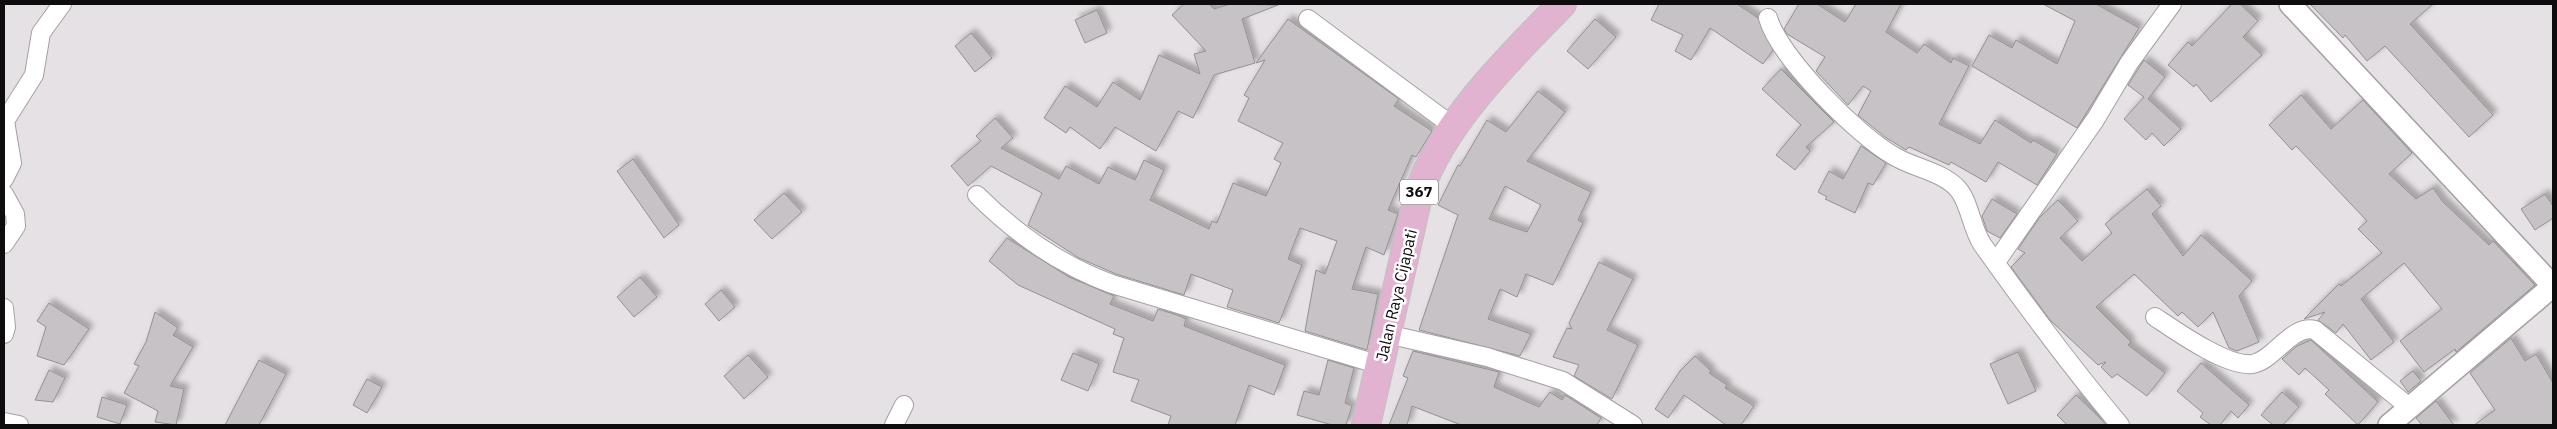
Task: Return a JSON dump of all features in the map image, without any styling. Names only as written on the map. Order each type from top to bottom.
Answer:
[{"type":"main road","name":"Jalan Raya Cijapati","points":[[1366,425],[1420,192],[1432,158],[1454,127],[1519,47],[1562,4]]},
{"type":"street","points":[[4,179],[12,163],[5,121],[34,75],[41,33],[62,4]]},
{"type":"street","points":[[1996,262],[2095,120],[2129,63],[2172,4]]},
{"type":"street","points":[[2290,4],[2553,286],[2389,425]]},
{"type":"street","points":[[1768,18],[1771,29],[1780,43],[1828,101],[1852,123],[1895,158],[1941,177],[1957,188],[1977,235],[2064,357],[2120,425]]},
{"type":"street","points":[[1308,19],[1454,127]]},
{"type":"street","points":[[4,194],[15,214],[16,226],[4,244]]},
{"type":"street","points":[[977,195],[1000,218],[1078,271],[1112,284],[1380,365]]},
{"type":"street","points":[[4,308],[6,327],[4,334]]},
{"type":"street","points":[[2155,317],[2195,345],[2242,364],[2257,363],[2300,332],[2308,329],[2315,330],[2409,407]]},
{"type":"street","points":[[1387,334],[1487,357],[1563,381],[1633,425]]},
{"type":"street","points":[[894,425],[904,406]]},
{"type":"street","points":[[4,422],[19,425]]},
{"type":"building","points":[[1184,4],[1209,4],[1214,9],[1230,4],[1278,5],[1242,19],[1255,63],[1214,75],[1193,118],[1178,111],[1156,151],[1115,127],[1100,149],[1070,127],[1066,133],[1044,118],[1065,86],[1097,107],[1113,82],[1140,100],[1159,55],[1200,74],[1194,54],[1206,51],[1172,15]]},
{"type":"building","points":[[1659,4],[1737,4],[1758,18],[1773,50],[1763,64],[1710,28],[1691,60],[1675,51],[1683,35],[1651,20]]},
{"type":"building","points":[[1799,4],[1817,4],[1845,22],[1856,4],[1901,4],[1886,32],[1917,53],[1924,44],[1951,63],[1953,58],[1969,66],[1939,124],[1980,144],[1995,120],[2031,143],[2033,140],[2057,154],[2037,185],[1998,162],[1986,182],[1951,162],[1949,165],[1909,147],[1906,150],[1885,137],[1858,115],[1871,91],[1863,86],[1848,105],[1816,71],[1825,57],[1787,34],[1784,29]]},
{"type":"building","points":[[2043,4],[2096,4],[2139,28],[2077,128],[1972,66],[1989,35],[2012,48],[2016,40],[2057,64],[2075,21]]},
{"type":"building","points":[[2232,4],[2240,4],[2258,21],[2243,37],[2262,55],[2211,102],[2196,84],[2194,87],[2168,65],[2188,42],[2192,46]]},
{"type":"building","points":[[2310,4],[2433,4],[2410,24],[2493,115],[2469,137],[2385,46],[2367,61],[2345,35],[2343,38]]},
{"type":"building","points":[[1097,10],[1107,33],[1085,43],[1075,20]]},
{"type":"building","points":[[1288,19],[1399,99],[1394,106],[1432,131],[1416,157],[1412,155],[1388,210],[1398,214],[1384,255],[1366,247],[1352,289],[1378,294],[1367,350],[1305,331],[1316,270],[1325,274],[1337,241],[1300,228],[1288,259],[1302,265],[1279,323],[1227,307],[1233,290],[1191,274],[1184,295],[1116,274],[1079,258],[1028,225],[1042,193],[991,166],[968,186],[951,166],[981,141],[976,136],[995,118],[1013,138],[1001,148],[1059,179],[1066,166],[1099,184],[1108,167],[1135,180],[1144,160],[1164,170],[1150,200],[1209,229],[1212,221],[1217,223],[1233,183],[1266,196],[1281,163],[1274,159],[1283,143],[1238,121],[1249,98],[1244,95],[1265,60],[1256,63]]},
{"type":"building","points":[[1595,19],[1616,37],[1588,69],[1567,51]]},
{"type":"building","points":[[971,33],[992,58],[975,72],[955,46]]},
{"type":"building","points":[[2144,60],[2165,77],[2148,99],[2181,129],[2164,146],[2152,133],[2146,140],[2124,119],[2144,97],[2128,85]]},
{"type":"building","points":[[1781,69],[1834,122],[1806,147],[1810,151],[1795,170],[1776,155],[1801,125],[1762,89]]},
{"type":"building","points":[[1538,91],[1565,112],[1527,161],[1591,192],[1578,220],[1583,223],[1553,285],[1526,274],[1517,297],[1500,289],[1488,319],[1531,334],[1520,356],[1419,330],[1458,215],[1438,205],[1458,165],[1460,166],[1487,120],[1506,132]],"holes":[[[1505,186],[1541,205],[1527,232],[1489,219]]]},
{"type":"building","points":[[2301,95],[2331,129],[2363,100],[2412,153],[2389,174],[2416,199],[2433,188],[2443,202],[2489,245],[2493,241],[2535,285],[2456,352],[2455,349],[2424,372],[2400,341],[2442,309],[2404,263],[2361,299],[2394,342],[2371,360],[2343,324],[2336,333],[2318,320],[2325,312],[2304,319],[2339,284],[2341,286],[2382,253],[2358,229],[2367,221],[2296,146],[2292,150],[2269,125]]},
{"type":"building","points":[[1861,146],[1886,163],[1873,185],[1868,183],[1855,213],[1825,199],[1827,197],[1818,192],[1829,171],[1843,179]]},
{"type":"building","points":[[633,159],[679,225],[664,238],[617,171]]},
{"type":"building","points":[[2147,189],[2161,206],[2152,214],[2183,256],[2201,235],[2252,281],[2239,296],[2259,342],[2237,351],[2229,348],[2213,312],[2198,327],[2182,312],[2178,316],[2134,274],[2096,307],[2131,342],[2128,345],[2165,373],[2147,396],[2117,374],[2112,378],[2101,367],[2106,362],[2098,365],[2050,320],[2011,267],[2025,253],[2018,249],[2040,217],[2058,200],[2078,221],[2060,238],[2082,261],[2112,233],[2105,224]]},
{"type":"building","points":[[784,193],[802,212],[772,239],[754,220]]},
{"type":"building","points":[[2545,194],[2553,206],[2553,218],[2535,230],[2521,209]]},
{"type":"building","points":[[1992,199],[2017,214],[2000,238],[1987,231],[1982,216]]},
{"type":"building","points":[[1007,238],[1069,277],[1114,296],[1110,304],[1153,321],[1158,309],[1177,315],[1186,319],[1184,326],[1285,365],[1274,395],[1249,385],[1235,425],[1168,425],[1171,416],[1131,401],[1139,380],[1113,372],[1124,338],[1113,334],[1115,329],[1018,285],[989,261]]},
{"type":"building","points":[[1599,262],[1633,279],[1607,330],[1638,345],[1612,399],[1574,376],[1579,365],[1553,357],[1567,328],[1572,329],[1569,323]]},
{"type":"building","points":[[640,277],[657,297],[634,317],[617,297]]},
{"type":"building","points":[[721,290],[735,307],[719,321],[705,304]]},
{"type":"building","points":[[49,303],[89,329],[64,365],[37,356],[46,327],[37,321]]},
{"type":"building","points":[[155,312],[178,328],[173,335],[193,347],[170,386],[184,389],[176,425],[155,422],[158,411],[124,393],[139,366],[134,364],[146,342]]},
{"type":"building","points":[[2511,338],[2525,361],[2536,354],[2553,383],[2553,425],[2474,425],[2495,410],[2470,373]]},
{"type":"building","points":[[2311,340],[2378,402],[2358,425],[2325,394],[2329,390],[2305,368],[2299,375],[2282,359],[2297,346]]},
{"type":"building","points":[[1413,351],[1499,372],[1494,387],[1539,407],[1550,392],[1562,400],[1565,395],[1601,418],[1597,425],[1461,425],[1412,406],[1407,425],[1389,425],[1408,378],[1403,376]]},
{"type":"building","points":[[2018,352],[2036,391],[2008,404],[1990,364]]},
{"type":"building","points":[[1073,353],[1099,364],[1088,391],[1061,380]]},
{"type":"building","points":[[748,355],[768,377],[744,399],[724,376]]},
{"type":"building","points":[[1695,356],[1711,371],[1709,373],[1727,385],[1725,388],[1754,406],[1741,425],[1726,425],[1684,395],[1668,418],[1655,409],[1680,371]]},
{"type":"building","points":[[259,360],[286,374],[259,425],[225,425]]},
{"type":"building","points":[[1328,360],[1354,368],[1345,403],[1352,406],[1346,425],[1332,425],[1297,415],[1304,391],[1319,395]]},
{"type":"building","points":[[2201,363],[2249,405],[2238,418],[2231,411],[2220,425],[2211,425],[2200,417],[2203,413],[2177,391]]},
{"type":"building","points":[[49,370],[65,378],[53,402],[35,400]]},
{"type":"building","points":[[2413,371],[2421,381],[2408,392],[2400,381]]},
{"type":"building","points":[[367,379],[382,387],[367,413],[353,405]]},
{"type":"building","points":[[2282,392],[2299,407],[2283,425],[2273,425],[2261,415]]},
{"type":"building","points":[[2076,395],[2106,425],[2067,425],[2057,415]]},
{"type":"building","points":[[102,397],[127,405],[120,424],[97,417]]},
{"type":"building","points":[[2436,401],[2454,425],[2422,425],[2416,418]]}]
